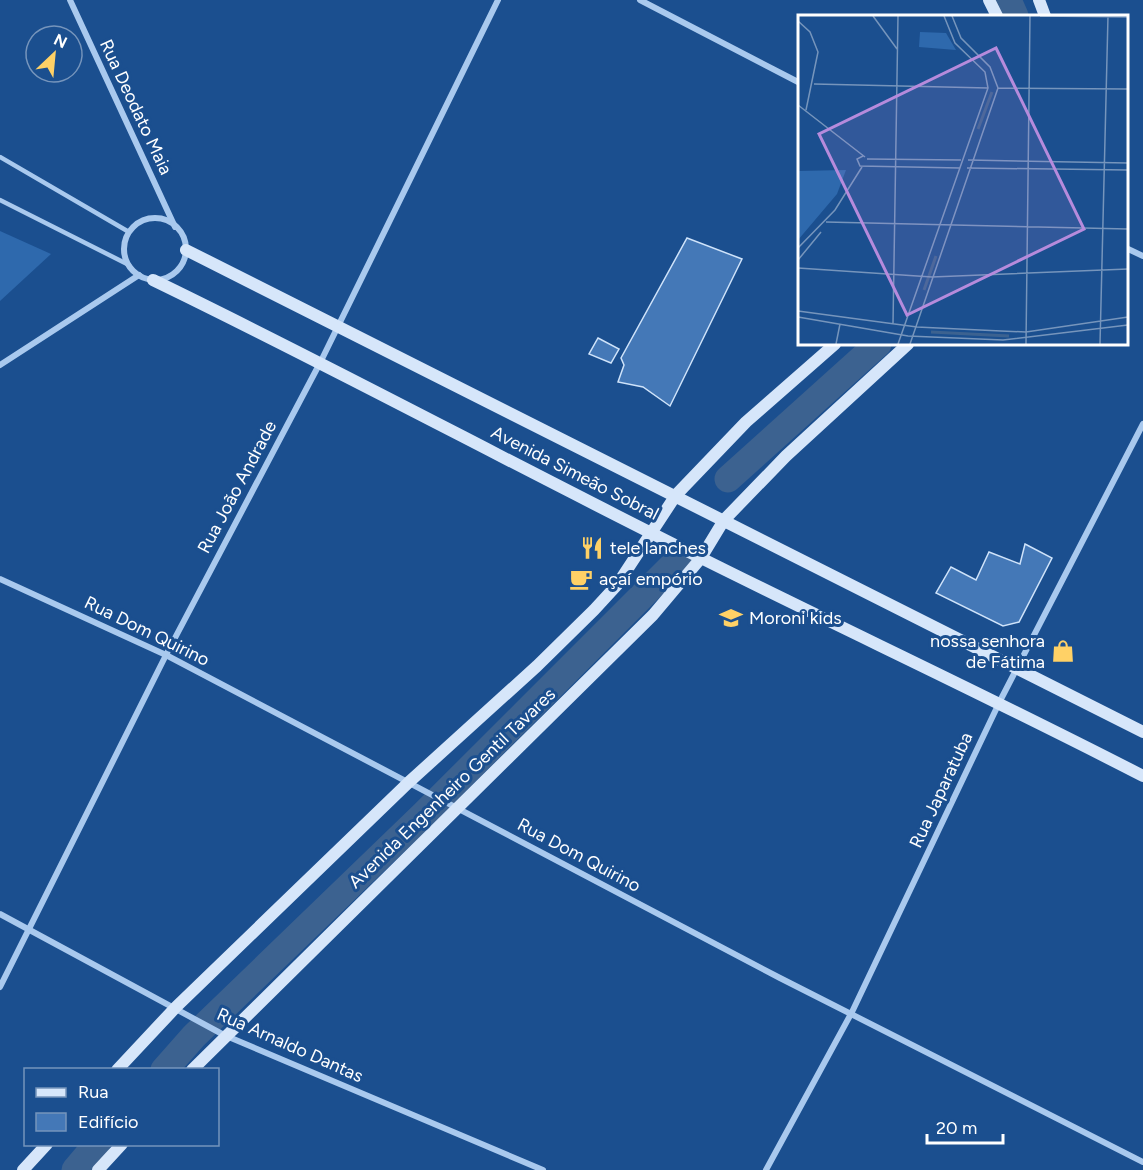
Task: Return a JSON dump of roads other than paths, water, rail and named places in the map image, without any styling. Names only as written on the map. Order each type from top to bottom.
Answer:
[{"type":"main road","points":[[989,0],[996,15]]},
{"type":"main road","points":[[1039,0],[1045,15]]},
{"type":"main road","name":"Avenida Simeão Sobral","points":[[186,250],[1018,667],[1143,732]]},
{"type":"main road","name":"Avenida Simeão Sobral","points":[[153,280],[321,361],[653,534],[1000,701],[1143,776]]},
{"type":"main road","name":"Avenida Engenheiro Gentil Tavares","points":[[119,1068],[594,610],[617,585],[653,534],[676,495],[746,422],[834,345]]},
{"type":"main road","name":"Avenida Engenheiro Gentil Tavares","points":[[194,1068],[221,1033],[653,615],[701,558],[724,520],[793,449],[907,345]]},
{"type":"main road","points":[[23,1170],[45,1146]]},
{"type":"main road","points":[[98,1170],[120,1146]]},
{"type":"street","name":"Rua Deodato Maia","points":[[69,0],[175,227]]},
{"type":"street","name":"Rua João Andrade","points":[[0,987],[165,655],[321,361],[498,0]]},
{"type":"street","points":[[640,0],[798,82]]},
{"type":"street","points":[[151,219],[160,219],[175,227],[185,241],[186,250],[179,268],[163,279],[153,280],[139,275],[129,265],[124,248],[129,232],[135,225],[151,219]]},
{"type":"street","points":[[1128,249],[1143,256]]},
{"type":"street","points":[[0,365],[139,275]]},
{"type":"street","name":"Rua Japaratuba","points":[[766,1170],[852,1012],[1000,701],[1143,424]]},
{"type":"street","name":"Rua Dom Quirino","points":[[0,579],[165,655],[780,978],[852,1012],[1143,1161]]},
{"type":"street","name":"Rua Arnaldo Dantas","points":[[0,914],[179,1008],[221,1033],[543,1170]]},
{"type":"lane","points":[[0,158],[129,232]]},
{"type":"lane","points":[[0,200],[129,265]]},
{"type":"waterway","points":[[1008,0],[1015,15]]},
{"type":"waterway","points":[[728,479],[877,345]]},
{"type":"waterway","points":[[166,1068],[194,1036],[424,814],[678,560]]},
{"type":"waterway","points":[[75,1170],[95,1146]]},
{"type":"place","name":"tele lanches","points":[[592,548]]},
{"type":"place","name":"açaí empório","points":[[581,579]]},
{"type":"place","name":"Moroni kids","points":[[731,618]]},
{"type":"place","name":"nossa senhora de Fátima","points":[[1063,651]]}]
